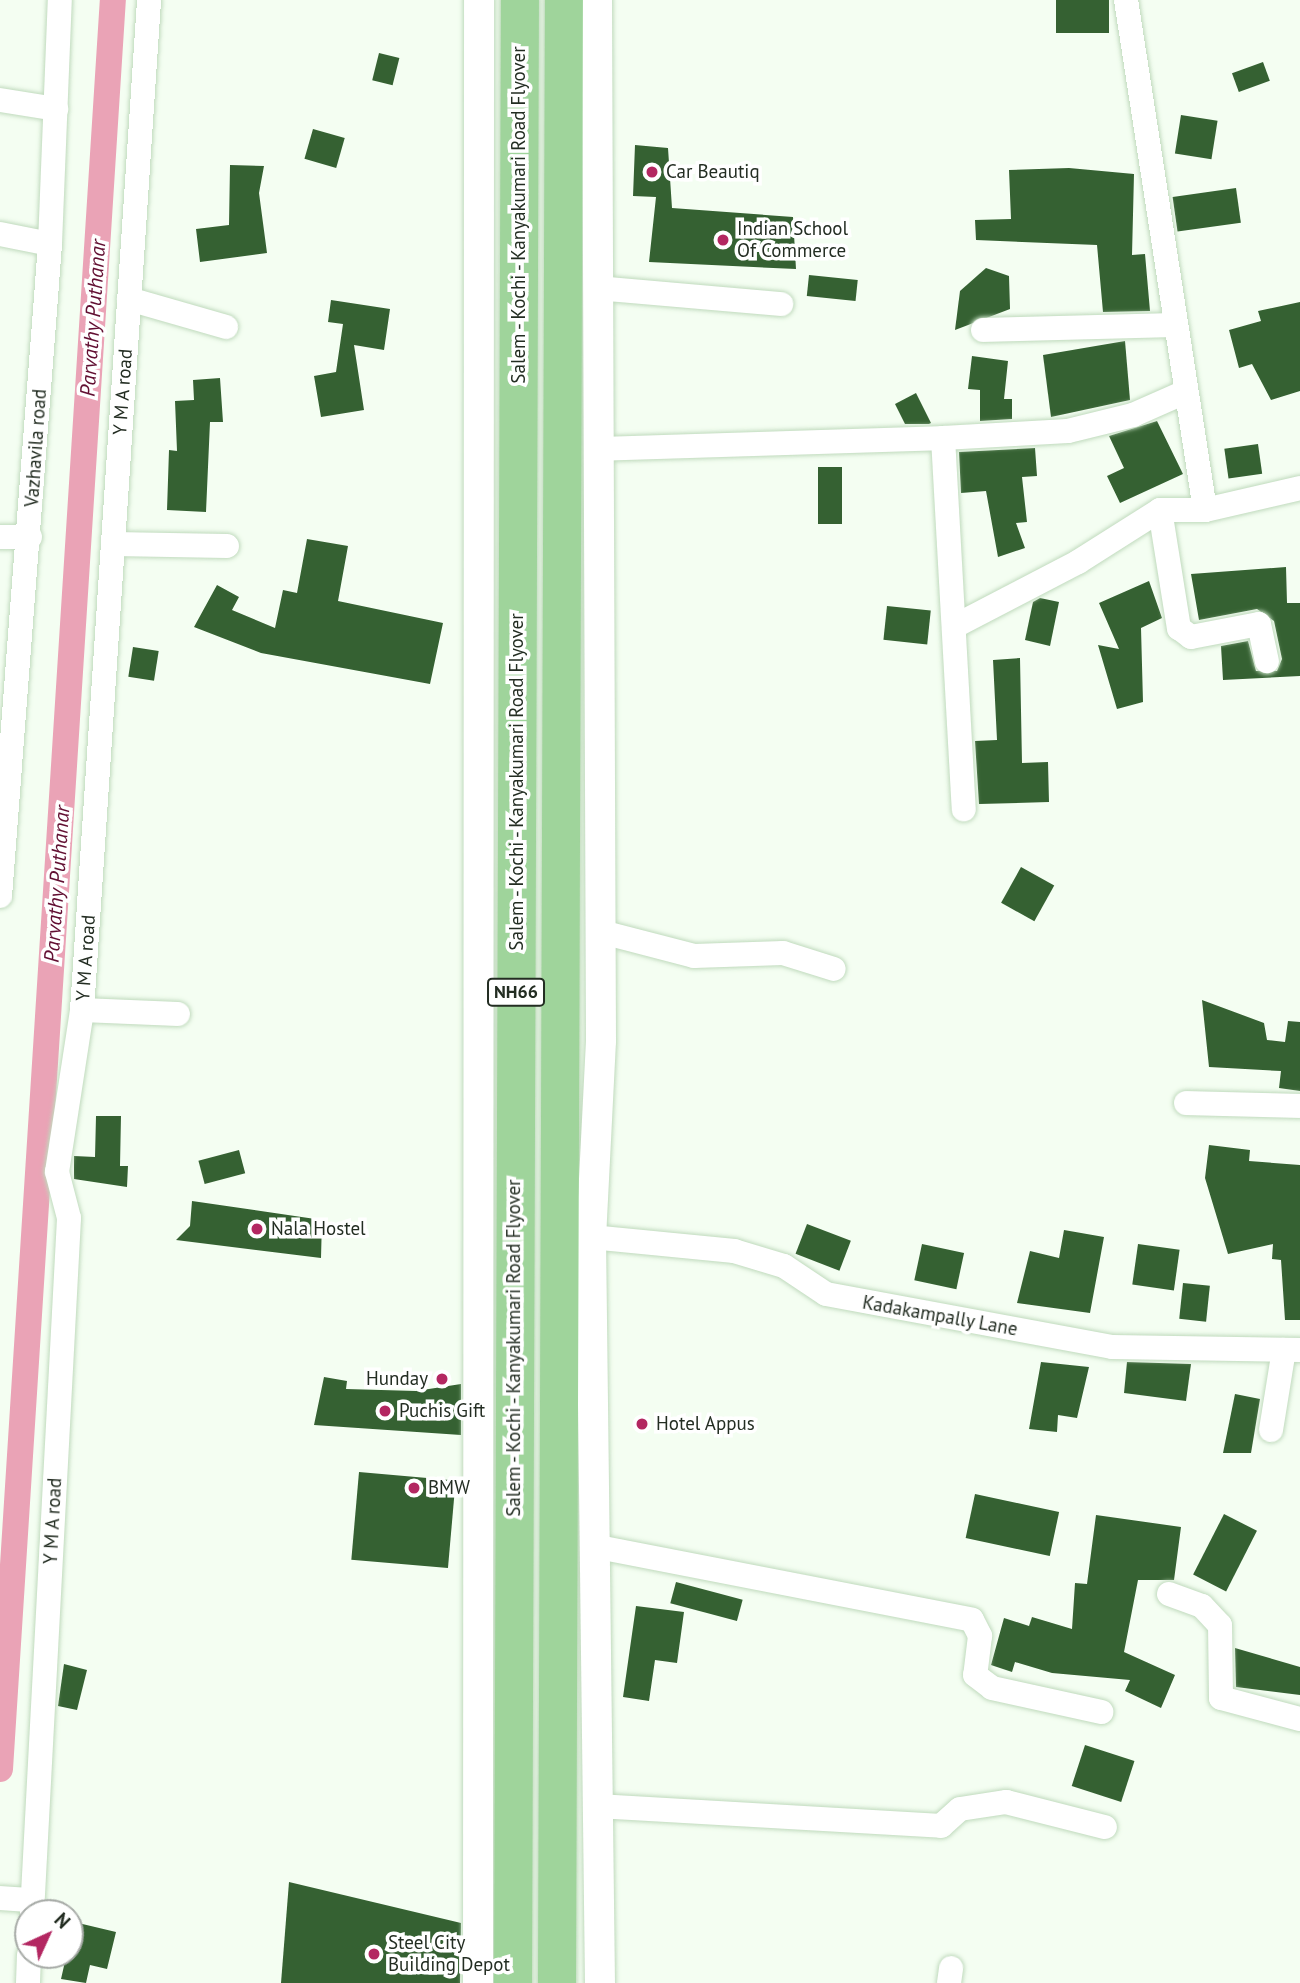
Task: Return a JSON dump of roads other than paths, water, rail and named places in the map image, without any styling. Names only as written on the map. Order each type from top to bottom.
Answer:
[{"type":"highway","name":"Salem - Kochi - Kanyakumari Road Flyover","points":[[513,1983],[520,0]]},
{"type":"highway","name":"NH66","points":[[557,1983],[564,0]]},
{"type":"street","name":"Vazhavila road","points":[[0,896],[30,537],[50,244],[60,0]]},
{"type":"street","name":"Y M A road","points":[[20,1899],[69,1218],[57,1172],[82,1010],[149,0]]},
{"type":"street","points":[[478,1983],[479,0]]},
{"type":"street","points":[[597,0],[598,931],[601,1041],[592,1237],[593,1546],[600,1983]]},
{"type":"street","points":[[1126,0],[1173,325],[1205,510]]},
{"type":"street","points":[[0,100],[55,109]]},
{"type":"street","points":[[0,234],[50,244]]},
{"type":"street","points":[[597,288],[780,304]]},
{"type":"street","points":[[130,299],[226,327]]},
{"type":"street","points":[[983,330],[1173,325]]},
{"type":"street","points":[[597,449],[943,438],[1068,431],[1133,415],[1185,392]]},
{"type":"street","points":[[943,438],[964,809]]},
{"type":"street","points":[[955,626],[1078,562],[1160,510],[1205,510],[1300,488]]},
{"type":"street","points":[[1160,510],[1179,628],[1191,638],[1259,624],[1267,661]]},
{"type":"street","points":[[0,537],[30,537]]},
{"type":"street","points":[[113,544],[227,546]]},
{"type":"street","points":[[598,931],[694,956],[783,953],[834,969]]},
{"type":"street","points":[[82,1010],[178,1014]]},
{"type":"street","points":[[1186,1103],[1300,1106]]},
{"type":"street","name":"Kadakampally Lane","points":[[592,1237],[734,1251],[784,1266],[826,1294],[1111,1347],[1292,1350]]},
{"type":"street","points":[[1271,1430],[1292,1350]]},
{"type":"street","points":[[593,1546],[972,1620],[980,1636],[975,1675],[992,1688],[1101,1712]]},
{"type":"street","points":[[1170,1594],[1202,1606],[1220,1625],[1221,1698],[1300,1719]]},
{"type":"street","points":[[597,1806],[941,1826],[960,1810],[1006,1802],[1105,1827]]},
{"type":"waterway","name":"Parvathy Puthanar","points":[[0,1769],[113,0]]},
{"type":"place","name":"Car Beautiq","points":[[652,172]]},
{"type":"place","name":"Indian School Of Commerce","points":[[723,240]]},
{"type":"place","name":"Nala Hostel","points":[[257,1229]]},
{"type":"place","name":"Hunday","points":[[442,1379]]},
{"type":"place","name":"Puchis Gift","points":[[385,1411]]},
{"type":"place","name":"Hotel Appus","points":[[642,1424]]},
{"type":"place","name":"BMW","points":[[414,1488]]},
{"type":"place","name":"Steel City Building Depot","points":[[374,1954]]}]
